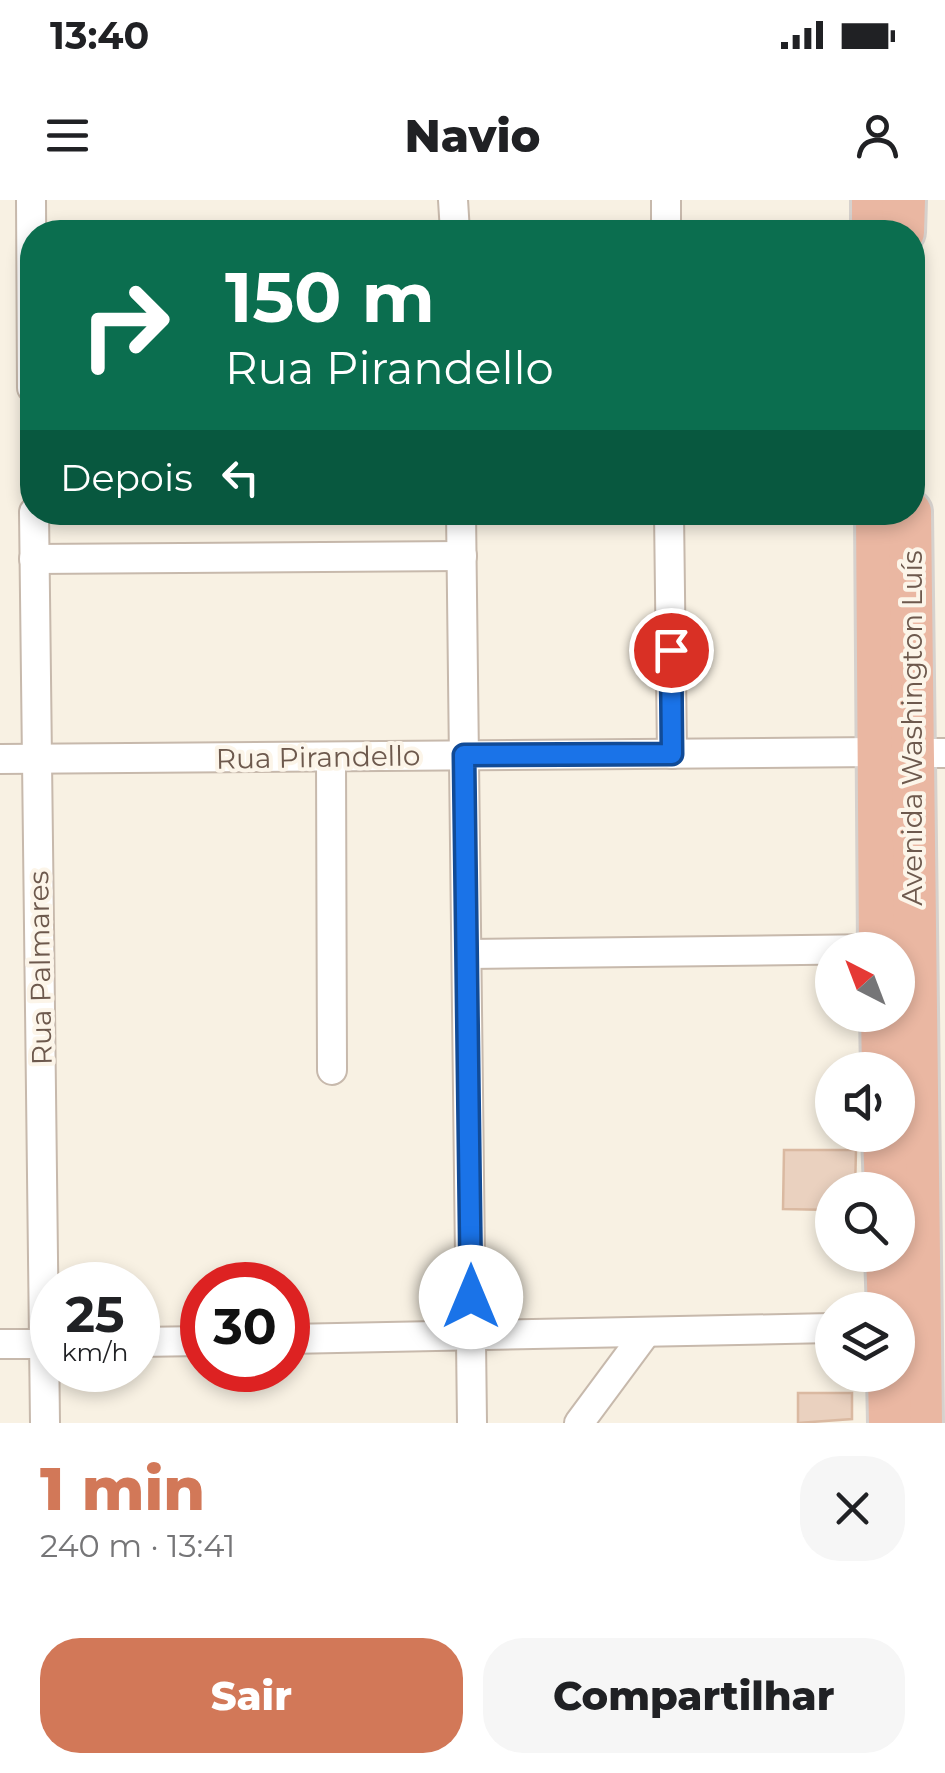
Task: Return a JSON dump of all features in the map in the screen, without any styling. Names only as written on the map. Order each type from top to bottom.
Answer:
[{"type":"highway","name":"Avenida Washington Luís","points":[[879,525],[911,753],[883,932]]},
{"type":"highway","name":"Avenida Washington Luís","points":[[910,525],[911,753],[930,1102],[916,1187],[920,1423]]},
{"type":"highway","name":"Avenida Washington Luís","points":[[894,1152],[916,1187]]},
{"type":"highway","name":"Avenida Washington Luís","points":[[896,1272],[918,1317]]},
{"type":"highway","points":[[890,1392],[890,1423]]},
{"type":"street","name":"Rua Palmares","points":[[34,525],[47,1262]]},
{"type":"street","points":[[461,525],[472,1423]]},
{"type":"street","points":[[669,525],[672,754]]},
{"type":"street","points":[[34,559],[462,556]]},
{"type":"street","name":"Rua Pirandello","points":[[0,760],[911,753]]},
{"type":"street","points":[[331,759],[332,1070]]},
{"type":"street","points":[[469,954],[815,951]]},
{"type":"street","points":[[310,1339],[815,1329]]},
{"type":"street","points":[[580,1423],[645,1334]]},
{"type":"street","points":[[0,1344],[30,1344]]},
{"type":"street","name":"Rua Palmares","points":[[45,1423],[47,1392]]},
{"type":"building","points":[[784,1150],[856,1152],[855,1172],[815,1172],[815,1210],[783,1209]]},
{"type":"building","points":[[798,1393],[852,1393],[852,1419],[798,1423]]},
{"type":"route","points":[[471,1297],[464,755],[672,754],[671,650]]}]
